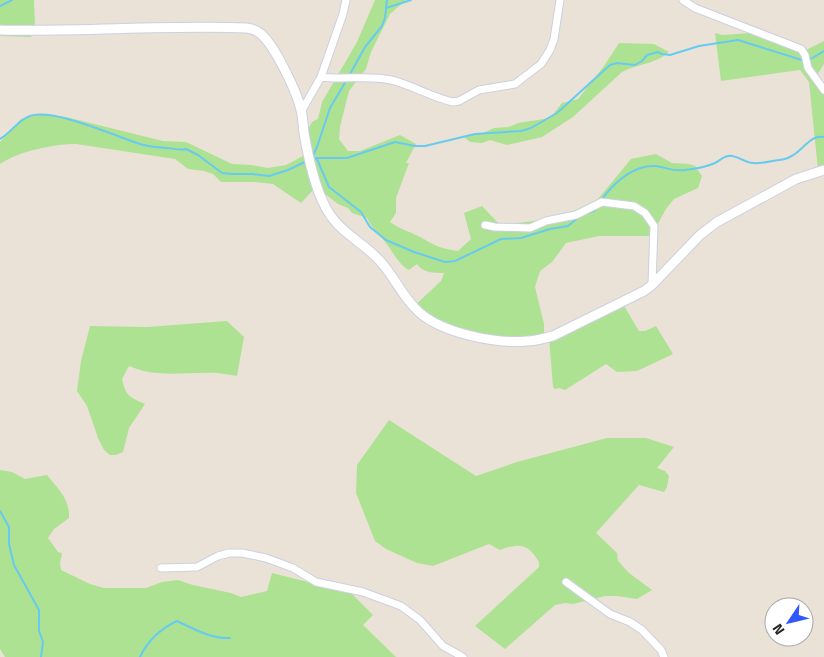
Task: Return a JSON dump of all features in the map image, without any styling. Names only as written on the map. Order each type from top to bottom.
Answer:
[{"type":"street","points":[[302,110],[321,77],[346,0]]},
{"type":"street","points":[[321,77],[338,80],[352,77],[390,80],[453,102],[459,101],[479,90],[512,85],[521,80],[545,59],[555,36],[560,0]]},
{"type":"street","points":[[683,0],[703,11],[801,49],[805,55],[808,68],[824,90]]},
{"type":"street","points":[[0,30],[36,31],[194,26],[256,30],[262,34],[277,55],[302,110],[310,160],[318,192],[329,216],[380,260],[403,296],[420,313],[444,327],[488,339],[519,342],[552,336],[635,296],[652,285],[707,228],[796,179],[824,170]]},
{"type":"street","points":[[485,225],[530,228],[546,221],[576,215],[602,202],[634,206],[645,213],[654,226],[652,285]]},
{"type":"street","points":[[161,568],[197,567],[224,554],[235,552],[266,558],[293,568],[316,582],[372,594],[401,606],[420,620],[443,646],[463,657]]},
{"type":"street","points":[[566,582],[610,614],[630,622],[642,630],[661,650],[664,657]]},
{"type":"green space","points":[[0,0],[34,0],[35,26],[31,37],[0,36]]},
{"type":"green space","points":[[375,0],[406,0],[390,14],[371,52],[366,69],[349,91],[339,139],[348,151],[360,151],[400,135],[416,144],[406,163],[409,163],[396,198],[396,213],[390,222],[396,226],[437,246],[458,251],[471,239],[464,213],[482,206],[500,225],[560,218],[598,199],[631,159],[656,154],[672,163],[695,166],[702,176],[698,188],[674,199],[666,209],[651,236],[599,236],[566,243],[552,262],[540,271],[535,287],[544,324],[544,333],[538,337],[482,339],[417,316],[410,310],[441,281],[444,273],[426,271],[417,264],[409,270],[405,268],[367,218],[352,213],[348,208],[338,204],[315,188],[301,203],[273,184],[221,182],[213,174],[188,169],[175,159],[76,144],[37,149],[17,155],[0,164],[0,142],[21,119],[42,114],[66,117],[163,141],[186,142],[232,164],[268,168],[286,165],[305,155],[311,124],[318,119],[322,102],[357,42]]},
{"type":"green space","points":[[715,33],[722,35],[751,33],[806,50],[824,41],[824,64],[814,80],[824,93],[824,169],[818,170],[809,82],[800,70],[721,81]]},
{"type":"green space","points":[[619,43],[654,44],[669,52],[652,62],[622,72],[573,117],[542,137],[507,145],[490,140],[482,143],[470,142],[464,137],[483,133],[494,128],[509,127],[518,123],[550,118],[562,103],[578,99]]},
{"type":"green space","points":[[620,299],[639,331],[645,331],[656,326],[673,354],[637,371],[617,372],[606,364],[565,390],[555,389],[553,387],[549,338]]},
{"type":"green space","points":[[227,321],[244,337],[237,376],[218,373],[173,374],[151,372],[129,366],[122,379],[125,389],[132,397],[145,404],[129,428],[123,452],[110,455],[104,450],[87,406],[77,391],[81,361],[90,326],[147,327]]},
{"type":"green space","points":[[389,420],[476,476],[517,462],[607,438],[646,438],[674,447],[657,468],[665,471],[669,476],[664,492],[639,485],[596,533],[617,553],[618,561],[629,573],[652,590],[637,599],[605,596],[573,604],[555,605],[505,649],[475,626],[539,567],[539,562],[531,551],[522,546],[513,546],[500,550],[489,544],[433,566],[417,563],[386,549],[375,541],[356,493],[357,465]]},
{"type":"green space","points":[[0,470],[12,472],[25,479],[47,475],[59,490],[68,505],[69,518],[54,529],[48,538],[58,552],[62,553],[61,570],[90,584],[104,588],[146,588],[162,582],[178,580],[241,597],[267,591],[272,573],[312,583],[345,587],[373,615],[363,625],[396,657],[5,657],[0,649]]},
{"type":"waterway","points":[[0,6],[12,0]]},
{"type":"waterway","points":[[349,76],[365,47],[382,26],[387,0]]},
{"type":"waterway","points":[[386,8],[411,0]]},
{"type":"waterway","points":[[311,159],[347,158],[395,142],[425,146],[475,134],[521,131],[531,128],[557,113],[610,65],[617,63],[635,65],[647,55],[658,52],[670,55],[699,46],[738,40],[805,61]]},
{"type":"waterway","points":[[809,60],[824,51]]},
{"type":"waterway","points":[[312,158],[330,108],[346,81]]},
{"type":"waterway","points":[[0,139],[26,118],[40,115],[68,119],[144,145],[178,150],[186,149],[198,155],[222,173],[269,176],[307,161]]},
{"type":"waterway","points":[[602,199],[618,181],[639,168],[655,166],[689,170],[708,166],[728,156],[737,157],[750,163],[766,162],[787,158],[813,139],[824,137]]},
{"type":"waterway","points":[[317,159],[329,187],[361,212],[370,227],[386,240],[445,262],[455,261],[501,239],[521,238],[550,229],[568,226],[580,216]]},
{"type":"waterway","points":[[587,213],[594,211],[597,207]]},
{"type":"waterway","points":[[0,511],[9,527],[9,544],[14,565],[39,610],[39,631],[43,642],[41,657]]},
{"type":"waterway","points":[[140,657],[155,636],[177,621],[209,635],[230,638]]}]
